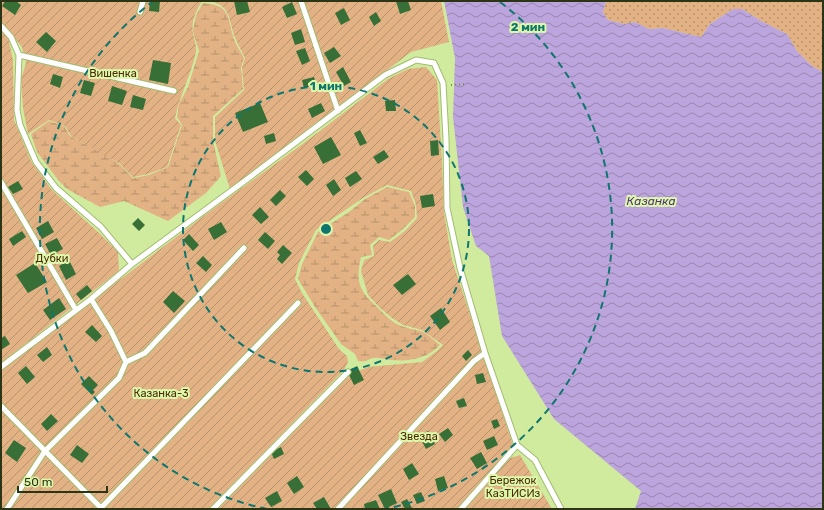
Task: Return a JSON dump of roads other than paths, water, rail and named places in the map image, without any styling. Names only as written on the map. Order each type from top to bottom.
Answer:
[{"type":"lane","points":[[140,12],[143,1]]},
{"type":"lane","points":[[301,1],[338,111]]},
{"type":"lane","points":[[1,26],[11,37],[19,55],[17,110],[20,125],[36,162],[56,188],[101,227],[132,264]]},
{"type":"lane","points":[[19,55],[174,92]]},
{"type":"lane","points":[[1,367],[76,310],[132,264],[250,178],[271,160],[385,75],[416,60],[434,63],[443,83],[446,139],[447,208],[460,268],[485,354],[517,445],[535,460],[561,509]]},
{"type":"lane","points":[[1,182],[76,310]]},
{"type":"lane","points":[[7,509],[45,451],[119,378],[126,362],[145,353],[244,248]]},
{"type":"lane","points":[[91,298],[111,331],[126,362]]},
{"type":"lane","points":[[2,410],[45,451],[101,509],[298,303]]},
{"type":"lane","points":[[338,509],[474,362],[485,354]]},
{"type":"lane","points":[[213,509],[348,372]]},
{"type":"lane","points":[[461,509],[517,445]]},
{"type":"water","name":"Казанка","points":[[444,1],[606,1],[603,12],[608,20],[624,24],[635,22],[649,29],[663,28],[701,37],[710,24],[733,9],[742,9],[787,34],[797,51],[812,66],[823,72],[823,509],[635,509],[641,491],[554,419],[502,336],[489,256],[476,246],[463,207],[453,117],[455,58]]},
{"type":"park label","name":"Вишенка","points":[[113,73]]},
{"type":"park label","name":"Дубки","points":[[52,258]]},
{"type":"park label","name":"Казанка-3","points":[[161,393]]},
{"type":"park label","name":"Звезда","points":[[419,436]]},
{"type":"park label","name":"Бережок КазТИСИз","points":[[513,486]]}]
